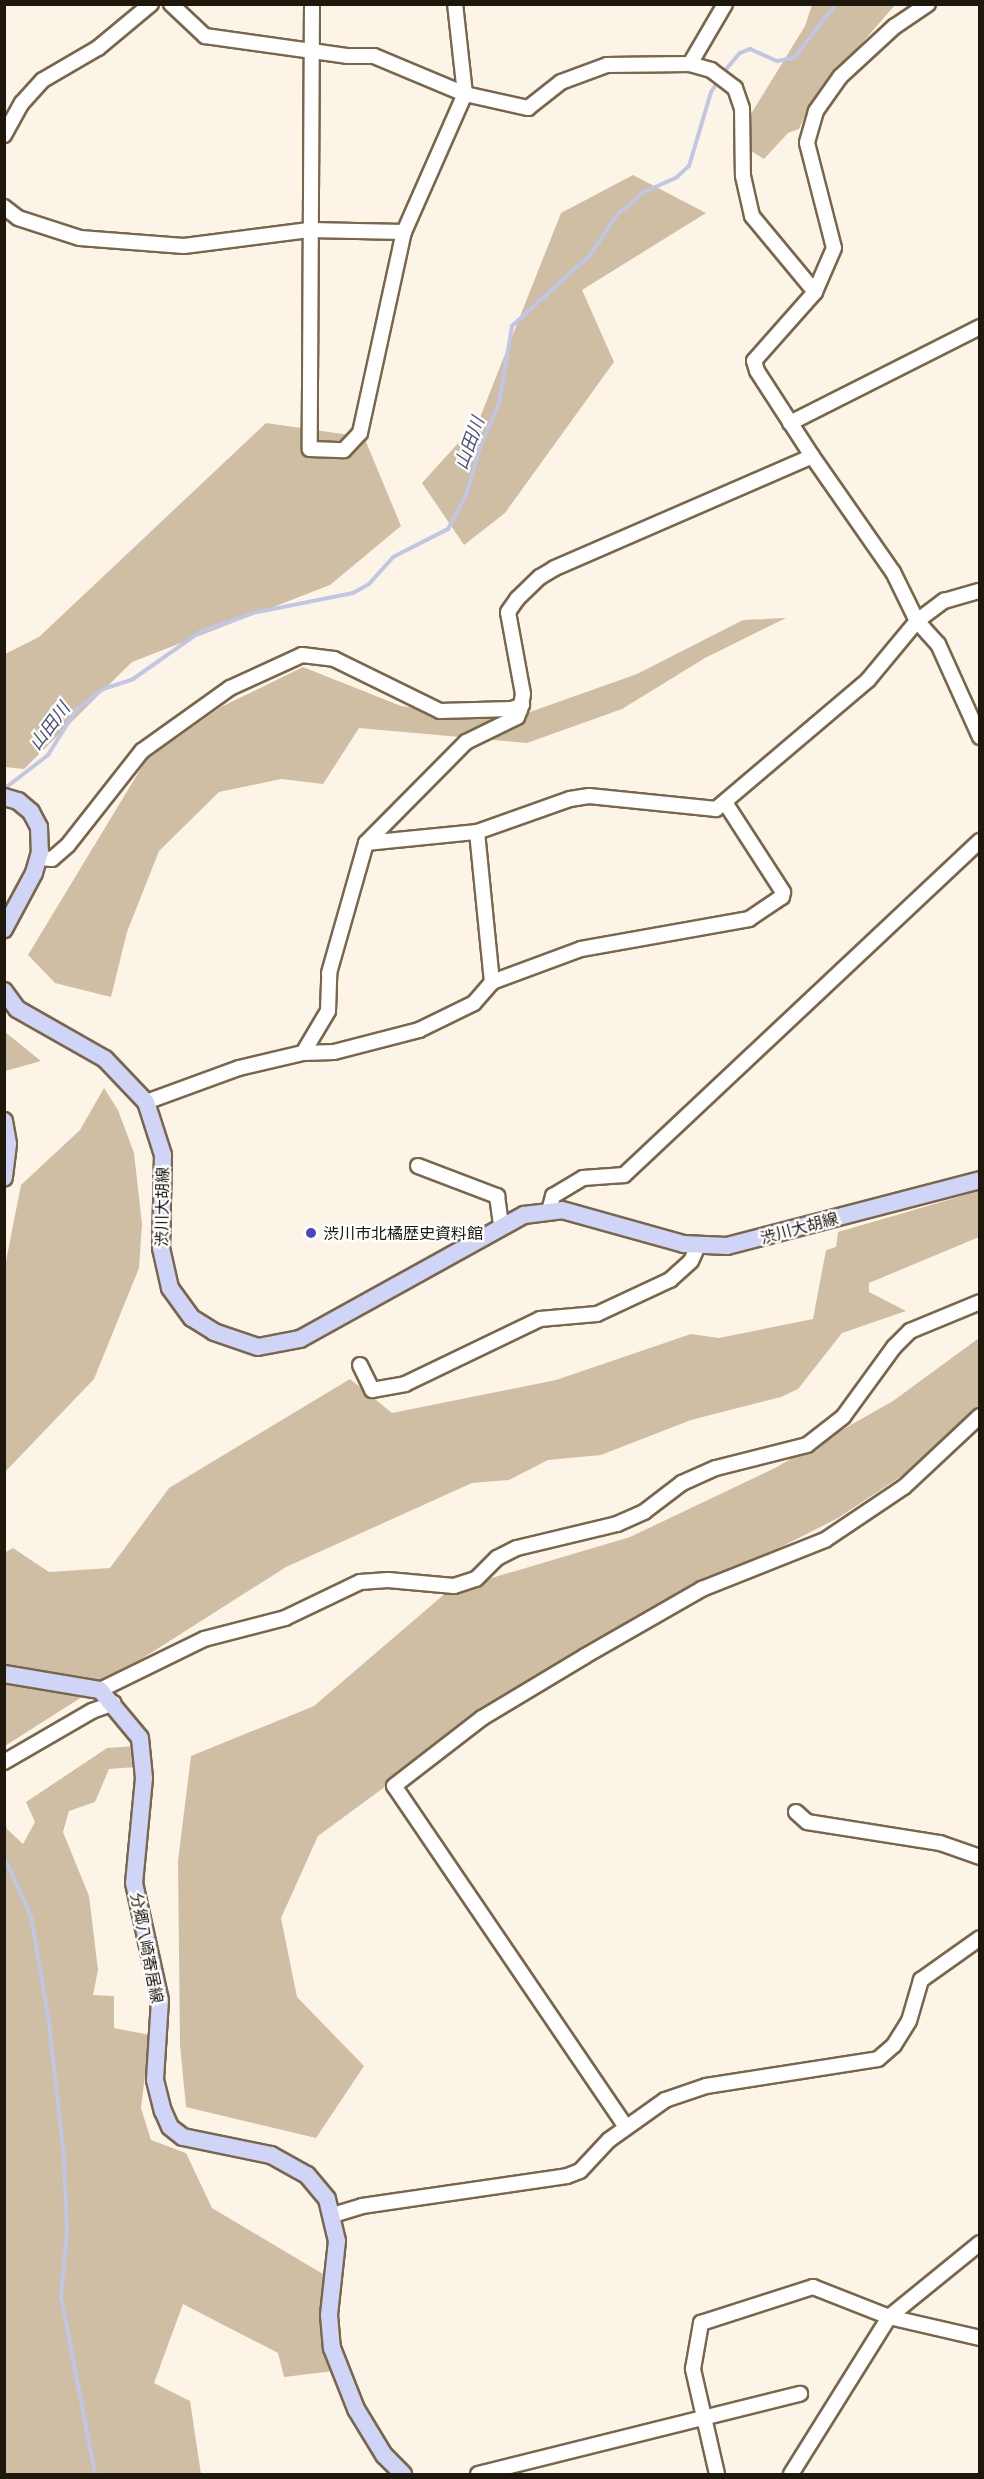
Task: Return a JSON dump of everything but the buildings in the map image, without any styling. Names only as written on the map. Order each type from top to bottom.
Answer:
[{"type":"main road","points":[[4,929],[38,858],[39,827],[32,812],[11,799]]},
{"type":"main road","name":"渋川大胡線","points":[[4,991],[17,1009],[105,1059],[146,1102],[163,1155],[160,1248],[170,1288],[192,1318],[240,1342],[258,1347],[300,1339],[501,1226],[549,1210],[575,1213],[617,1223],[698,1246],[743,1243],[980,1180]]},
{"type":"main road","points":[[4,1121],[8,1144],[4,1178]]},
{"type":"main road","points":[[4,1674],[100,1690]]},
{"type":"main road","name":"分郷八崎寄居線","points":[[100,1690],[140,1738],[144,1758],[134,1883],[159,2001],[155,2080],[170,2127],[190,2141],[258,2151],[295,2167],[316,2184],[333,2215],[337,2241],[329,2315],[332,2348],[356,2409],[384,2455],[403,2475]]},
{"type":"street","points":[[4,135],[22,103],[44,80],[98,48],[151,4]]},
{"type":"street","points":[[171,4],[205,36],[374,56],[465,94],[528,108],[561,82],[607,65],[690,64],[711,70],[735,88],[742,108],[746,200],[752,216],[815,292]]},
{"type":"street","points":[[312,4],[309,230],[310,449],[344,450],[360,433],[404,232],[465,94],[455,4]]},
{"type":"street","points":[[690,64],[725,4]]},
{"type":"street","points":[[928,4],[895,26],[840,77],[811,120],[807,143],[834,248],[815,292],[754,360],[756,371],[790,423],[877,548],[917,621],[944,654],[980,737]]},
{"type":"street","points":[[4,207],[18,218],[80,238],[184,246],[309,230],[404,232]]},
{"type":"street","points":[[790,423],[980,327]]},
{"type":"street","points":[[303,1053],[328,1011],[329,974],[366,843],[466,742],[517,717],[522,705],[508,612],[533,582],[555,568],[812,456]]},
{"type":"street","points":[[366,843],[477,832],[570,799],[589,796],[623,797],[705,810],[726,804],[814,723],[868,680],[917,621],[944,601],[980,591]]},
{"type":"street","points":[[38,858],[52,859],[68,845],[142,751],[230,688],[302,655],[334,659],[440,711],[512,709],[522,705]]},
{"type":"street","points":[[146,1102],[196,1081],[303,1053],[334,1053],[419,1030],[474,1003],[492,982],[581,949],[749,919],[782,897],[783,892],[726,804]]},
{"type":"street","points":[[477,832],[492,982]]},
{"type":"street","points":[[549,1210],[553,1196],[583,1178],[624,1175],[980,841]]},
{"type":"street","points":[[418,1166],[497,1196],[501,1226]]},
{"type":"street","points":[[360,1365],[372,1390],[405,1384],[540,1319],[597,1314],[670,1280],[691,1262],[698,1246]]},
{"type":"street","points":[[100,1690],[204,1639],[285,1618],[360,1582],[388,1580],[454,1586],[476,1579],[497,1558],[517,1548],[617,1524],[644,1512],[682,1482],[716,1468],[807,1445],[843,1417],[894,1347],[910,1331],[980,1302]]},
{"type":"street","points":[[626,2127],[394,1786],[482,1718],[702,1589],[825,1540],[904,1487],[980,1416]]},
{"type":"street","points":[[4,1762],[92,1711],[114,1704]]},
{"type":"street","points":[[796,1812],[807,1822],[930,1841],[980,1857]]},
{"type":"street","points":[[333,2215],[362,2206],[567,2176],[580,2171],[626,2127],[665,2100],[706,2086],[878,2059],[894,2045],[909,2021],[921,1980],[980,1938]]},
{"type":"street","points":[[791,2475],[889,2318],[980,2243]]},
{"type":"street","points":[[717,2475],[693,2369],[701,2324],[813,2287],[889,2318],[980,2338]]},
{"type":"street","points":[[478,2475],[703,2416],[800,2394]]},
{"type":"shaded area","points":[[812,5],[895,5],[811,102],[799,129],[788,133],[764,159],[751,151],[749,117],[805,26]]},
{"type":"shaded area","points":[[633,175],[706,213],[582,290],[614,362],[505,513],[464,545],[422,483],[479,420],[561,213]]},
{"type":"shaded area","points":[[266,423],[364,437],[401,526],[330,585],[132,662],[24,769],[5,767],[5,654],[39,637]]},
{"type":"shaded area","points":[[786,618],[705,658],[622,709],[527,743],[359,728],[323,784],[281,779],[219,792],[159,851],[127,932],[111,997],[55,983],[28,955],[146,760],[221,707],[303,667],[401,706],[507,720],[637,674],[743,620]]},
{"type":"shaded area","points":[[5,1032],[41,1061],[5,1071]]},
{"type":"shaded area","points":[[104,1088],[118,1110],[134,1153],[142,1224],[139,1268],[94,1379],[5,1472],[5,1266],[21,1185],[80,1130]]},
{"type":"shaded area","points":[[979,1191],[979,1237],[869,1283],[869,1292],[906,1311],[842,1333],[798,1389],[781,1397],[691,1420],[601,1455],[548,1460],[509,1480],[472,1483],[286,1567],[5,1746],[4,1553],[13,1548],[49,1572],[110,1568],[169,1488],[350,1379],[392,1413],[556,1380],[691,1334],[719,1338],[813,1319],[826,1250],[836,1247],[838,1232]]},
{"type":"shaded area","points":[[979,1338],[979,1425],[838,1518],[699,1589],[480,1717],[318,1836],[281,1918],[297,1997],[364,2066],[316,2138],[186,2107],[180,2045],[178,1861],[191,1756],[314,1706],[448,1591],[630,1537],[775,1468],[893,1401]]},
{"type":"shaded area","points":[[135,1746],[136,1767],[109,1769],[95,1802],[69,1811],[63,1832],[89,1896],[98,1970],[93,1995],[114,1996],[114,2028],[150,2035],[141,2108],[151,2140],[186,2153],[212,2208],[328,2277],[334,2371],[284,2377],[278,2353],[183,2304],[154,2383],[190,2401],[201,2474],[5,2474],[4,1819],[7,1829],[23,1844],[35,1822],[26,1802],[107,1748]]},
{"type":"waterway","name":"山田川","points":[[723,73],[740,53],[750,49],[777,61],[794,58],[836,4]]},
{"type":"waterway","name":"山田川","points":[[4,789],[48,755],[76,710],[103,689],[133,679],[200,632],[253,613],[353,593],[369,584],[393,557],[448,529],[466,495],[481,444],[499,404],[512,326],[591,254],[616,216],[644,192],[677,177],[689,166],[711,92],[719,80]]},
{"type":"waterway","points":[[4,1857],[31,1916],[49,2022],[64,2158],[67,2232],[61,2297],[95,2474]]},
{"type":"place","name":"渋川市北橘歴史資料館","points":[[311,1233]]}]
